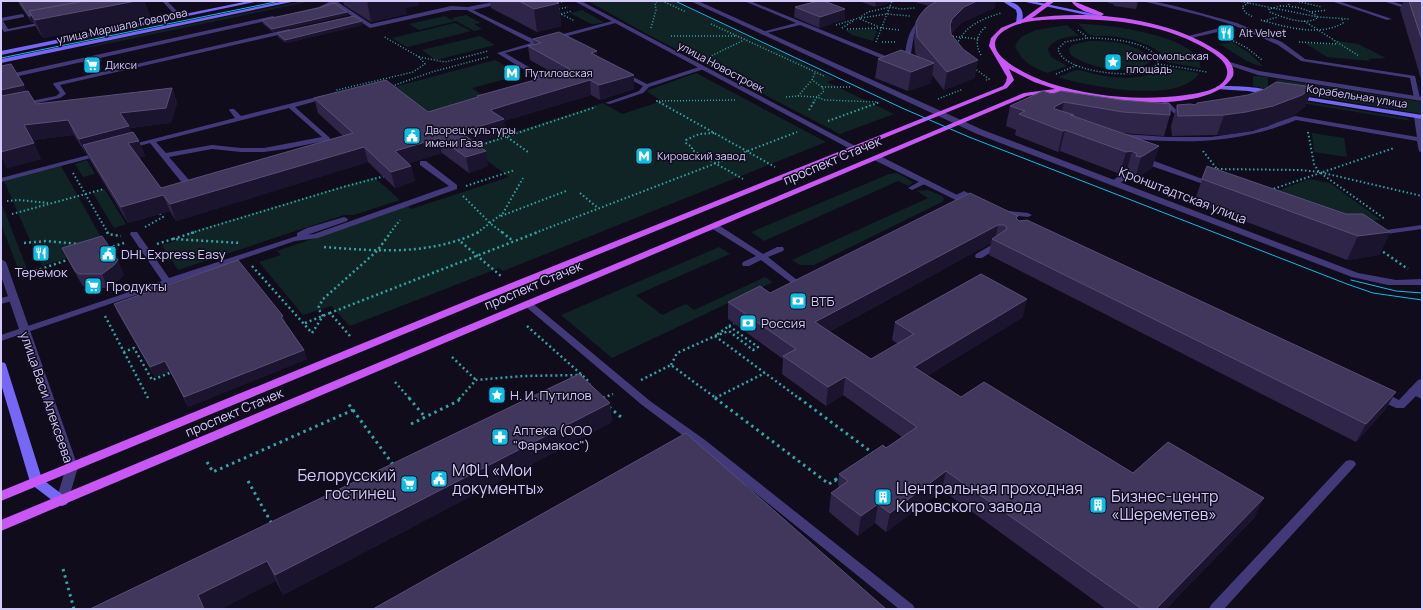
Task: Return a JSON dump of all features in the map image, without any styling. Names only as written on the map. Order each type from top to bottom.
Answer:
[{"type":"main road","name":"улица Маршала Говорова","points":[[1,53],[258,1]]},
{"type":"main road","name":"улица Маршала Говорова","points":[[1,61],[293,1]]},
{"type":"main road","points":[[1005,1],[1020,9],[1021,13],[1019,23]]},
{"type":"main road","points":[[1024,1],[1046,6],[1156,27],[1187,36],[1212,49],[1227,63],[1230,70],[1230,77],[1218,88],[1195,96],[1163,100],[1124,99],[1080,93],[1030,78],[1018,72],[1000,59],[993,50],[992,45],[995,37],[1003,30],[1019,23],[1046,6],[1052,1]]},
{"type":"main road","points":[[1074,1],[1082,8],[1122,20]]},
{"type":"main road","points":[[1019,23],[1040,18],[1065,17],[1093,17],[1122,20]]},
{"type":"main road","name":"проспект Стачек","points":[[1,496],[480,299],[1005,87],[1010,84],[1010,74],[1002,65],[1000,59]]},
{"type":"main road","points":[[1218,88],[1248,89],[1280,94]]},
{"type":"main road","name":"проспект Стачек","points":[[1,526],[1026,94],[1049,91],[1080,93]]},
{"type":"main road","name":"Корабельная улица","points":[[1287,95],[1420,117]]},
{"type":"main road","points":[[1,365],[36,482],[62,501]]},
{"type":"street","name":"улица Новостроек","points":[[578,1],[761,100],[855,148]]},
{"type":"street","points":[[693,1],[939,114]]},
{"type":"street","name":"Корабельная улица","points":[[1227,63],[1258,73],[1420,98]]},
{"type":"street","name":"Кронштадтская улица","points":[[939,114],[958,123],[1355,275],[1373,280],[1397,283],[1422,282]]},
{"type":"street","points":[[877,158],[925,182],[960,195],[978,208]]},
{"type":"street","points":[[990,213],[1011,223]]},
{"type":"street","name":"улица Васи Алексеева","points":[[1,262],[72,467],[62,501]]},
{"type":"street","points":[[1371,391],[1400,404],[1418,394],[1422,383]]},
{"type":"lane","points":[[164,1],[180,17]]},
{"type":"lane","points":[[1,78],[320,8],[333,1],[370,26],[450,8],[468,10],[536,43]]},
{"type":"lane","points":[[746,1],[892,61],[908,58],[909,37],[916,25],[930,13]]},
{"type":"lane","points":[[1144,1],[1196,12],[1239,26],[1276,41],[1303,60],[1413,77],[1420,98]]},
{"type":"lane","points":[[1333,1],[1389,19]]},
{"type":"lane","points":[[1384,1],[1422,12]]},
{"type":"lane","points":[[1400,6],[1408,4],[1410,1]]},
{"type":"lane","points":[[468,10],[493,4]]},
{"type":"lane","points":[[22,16],[1,21],[6,31],[55,22]]},
{"type":"lane","points":[[348,18],[355,17]]},
{"type":"lane","points":[[500,53],[616,22]]},
{"type":"lane","points":[[764,33],[799,24]]},
{"type":"lane","points":[[1,110],[58,96],[62,94],[56,84],[299,29]]},
{"type":"lane","points":[[1187,36],[1220,30]]},
{"type":"lane","points":[[554,38],[566,44]]},
{"type":"lane","points":[[500,53],[552,83],[544,86]]},
{"type":"lane","points":[[608,103],[640,92],[647,86],[702,68]]},
{"type":"lane","points":[[620,72],[647,86]]},
{"type":"lane","points":[[121,149],[289,105],[332,96]]},
{"type":"lane","points":[[1163,100],[1187,123]]},
{"type":"lane","points":[[289,105],[327,138],[327,145],[322,149],[315,151]]},
{"type":"lane","points":[[232,110],[239,118]]},
{"type":"lane","points":[[1420,117],[1419,139],[1422,151]]},
{"type":"lane","points":[[1113,135],[1155,139],[1225,137],[1259,132],[1284,124],[1295,118],[1419,139]]},
{"type":"lane","points":[[164,156],[198,148],[220,147],[244,150],[266,149],[302,144],[327,138]]},
{"type":"lane","points":[[152,141],[186,182],[195,185],[202,184]]},
{"type":"lane","points":[[1,180],[106,153]]},
{"type":"lane","points":[[1132,156],[1144,162],[1222,188]]},
{"type":"lane","points":[[423,163],[455,188]]},
{"type":"lane","points":[[1114,183],[1125,176]]},
{"type":"lane","points":[[912,188],[925,182]]},
{"type":"lane","points":[[1,338],[294,239],[315,236],[418,199],[455,188]]},
{"type":"lane","points":[[990,213],[1002,212],[1028,215]]},
{"type":"lane","points":[[714,226],[761,256],[793,280]]},
{"type":"lane","points":[[1373,234],[1422,227]]},
{"type":"lane","points":[[136,236],[167,281]]},
{"type":"lane","points":[[979,256],[998,245]]},
{"type":"lane","points":[[746,264],[761,256],[780,249]]},
{"type":"lane","points":[[1,302],[13,298]]},
{"type":"lane","points":[[528,304],[626,387],[701,443],[908,609]]},
{"type":"lane","points":[[1216,609],[1350,464]]},
{"type":"path","points":[[553,4],[566,1]]},
{"type":"path","points":[[643,36],[652,27],[656,10],[655,3],[657,1]]},
{"type":"path","points":[[662,1],[689,14]]},
{"type":"path","points":[[876,42],[892,1]]},
{"type":"path","points":[[1238,1],[1318,17],[1343,18]]},
{"type":"path","points":[[1251,1],[1242,7],[1243,10],[1251,16],[1263,21],[1288,27],[1317,30],[1338,27],[1344,23],[1341,16]]},
{"type":"path","points":[[1288,1],[1289,7]]},
{"type":"path","points":[[1296,1],[1331,10]]},
{"type":"path","points":[[859,18],[868,12],[890,7],[900,9],[915,8]]},
{"type":"path","points":[[1271,8],[1289,7],[1308,10],[1318,17]]},
{"type":"path","points":[[1271,8],[1270,12],[1279,17],[1304,21],[1314,20],[1318,17]]},
{"type":"path","points":[[958,47],[956,44],[966,28],[989,17],[1006,12],[1001,9]]},
{"type":"path","points":[[818,30],[859,18],[887,14],[913,17]]},
{"type":"path","points":[[1257,22],[1279,17]]},
{"type":"path","points":[[859,18],[881,28]]},
{"type":"path","points":[[1304,21],[1365,60]]},
{"type":"path","points":[[710,23],[815,73],[829,78]]},
{"type":"path","points":[[370,26],[379,34],[419,57],[445,62],[488,51]]},
{"type":"path","points":[[841,29],[881,28],[912,32]]},
{"type":"path","points":[[643,36],[747,36]]},
{"type":"path","points":[[949,36],[978,39]]},
{"type":"path","points":[[704,59],[750,38]]},
{"type":"path","points":[[1158,64],[1158,60],[1152,52],[1138,45],[1118,40],[1087,38],[1069,40],[1059,46],[1058,49],[1063,57],[1078,65],[1099,70],[1122,73],[1149,70],[1158,64],[1207,72]]},
{"type":"path","points":[[1276,41],[1339,44]]},
{"type":"path","points":[[387,88],[432,72],[500,53]]},
{"type":"path","points":[[332,96],[336,90],[413,72],[425,64],[419,57]]},
{"type":"path","points":[[1049,76],[1078,65]]},
{"type":"path","points":[[972,67],[989,79],[982,82]]},
{"type":"path","points":[[798,96],[812,80],[815,73]]},
{"type":"path","points":[[812,80],[822,87],[850,87]]},
{"type":"path","points":[[817,97],[824,91],[822,87]]},
{"type":"path","points":[[935,100],[968,87]]},
{"type":"path","points":[[640,92],[775,167]]},
{"type":"path","points":[[305,323],[512,241],[812,126],[880,102],[825,100],[817,97],[798,96],[761,100],[656,100]]},
{"type":"path","points":[[475,147],[608,103]]},
{"type":"path","points":[[1306,120],[1314,164],[1319,172],[1400,230]]},
{"type":"path","points":[[715,133],[696,135],[686,140],[686,143],[692,147],[692,150],[744,179]]},
{"type":"path","points":[[507,137],[528,152]]},
{"type":"path","points":[[1195,139],[1218,169],[1219,173]]},
{"type":"path","points":[[1265,192],[1319,172],[1332,169],[1419,139]]},
{"type":"path","points":[[67,163],[108,234],[136,236]]},
{"type":"path","points":[[1208,169],[1301,170],[1319,172],[1422,196]]},
{"type":"path","points":[[512,241],[491,224],[455,188],[514,170]]},
{"type":"path","points":[[173,239],[387,175]]},
{"type":"path","points":[[12,214],[104,189]]},
{"type":"path","points":[[501,216],[566,191]]},
{"type":"path","points":[[580,193],[599,208]]},
{"type":"path","points":[[323,316],[318,308],[323,299],[377,251],[407,210],[418,199]]},
{"type":"path","points":[[7,201],[19,200],[50,204]]},
{"type":"path","points":[[104,247],[112,246],[136,236],[162,217],[160,214]]},
{"type":"path","points":[[24,243],[46,241],[82,244]]},
{"type":"path","points":[[461,242],[501,276]]},
{"type":"path","points":[[1375,246],[1410,270]]},
{"type":"path","points":[[245,256],[250,264],[312,332],[323,316]]},
{"type":"path","points":[[35,270],[77,257]]},
{"type":"path","points":[[100,305],[148,398]]},
{"type":"path","points":[[330,313],[350,336]]},
{"type":"path","points":[[715,336],[734,324]]},
{"type":"path","points":[[527,326],[582,374],[588,381],[590,387]]},
{"type":"path","points":[[601,400],[671,365],[677,353],[729,331],[753,350],[758,347],[729,326]]},
{"type":"path","points":[[715,336],[875,455],[868,459]]},
{"type":"path","points":[[124,352],[134,348],[152,380],[178,369]]},
{"type":"path","points":[[452,357],[476,380]]},
{"type":"path","points":[[671,365],[829,484],[848,472]]},
{"type":"path","points":[[715,398],[765,373]]},
{"type":"path","points":[[411,424],[458,402],[476,380],[522,376],[582,374]]},
{"type":"path","points":[[395,382],[425,418]]},
{"type":"path","points":[[597,396],[621,418]]},
{"type":"path","points":[[347,402],[397,470]]},
{"type":"path","points":[[207,462],[212,472],[353,410]]},
{"type":"path","points":[[835,480],[845,488]]},
{"type":"path","points":[[248,481],[275,530]]},
{"type":"path","points":[[63,570],[74,609]]},
{"type":"green space","points":[[304,1],[312,1],[77,50],[109,41]]},
{"type":"green space","points":[[588,1],[673,1],[803,62],[802,63],[835,79],[827,82],[894,114],[840,134],[645,33]]},
{"type":"green space","points":[[582,10],[603,23],[591,24],[570,13]]},
{"type":"green space","points":[[466,15],[481,23],[474,24],[482,29],[474,31],[456,21],[419,30],[409,24],[445,16],[452,20],[454,19],[452,18]]},
{"type":"green space","points":[[455,23],[471,31],[407,47],[392,38]]},
{"type":"green space","points":[[1079,24],[1125,28],[1161,37],[1190,50],[1199,59],[1201,68],[1166,62],[1158,51],[1143,43],[1112,36],[1090,35]]},
{"type":"green space","points":[[1067,25],[1079,36],[1057,40],[1048,49],[1051,57],[1067,66],[1047,73],[1024,60],[1015,46],[1021,37],[1036,30]]},
{"type":"green space","points":[[874,29],[877,31],[873,41],[852,35],[845,30]]},
{"type":"green space","points":[[480,36],[495,45],[436,60],[422,50]]},
{"type":"green space","points":[[1331,40],[1358,44],[1386,58],[1368,59],[1371,61],[1327,57],[1305,43],[1336,44]]},
{"type":"green space","points":[[1089,41],[1105,41],[1130,46],[1144,53],[1150,58],[1150,62],[1142,67],[1132,69],[1109,69],[1087,63],[1070,54],[1069,49],[1072,45]]},
{"type":"green space","points":[[1232,42],[1249,53],[1263,66],[1246,60],[1219,44]]},
{"type":"green space","points":[[495,60],[520,75],[472,88],[488,99],[432,115],[394,87]]},
{"type":"green space","points":[[1164,67],[1199,73],[1189,83],[1173,88],[1154,91],[1089,85],[1058,77],[1079,70],[1103,76],[1130,78],[1149,75]]},
{"type":"green space","points":[[696,73],[826,142],[503,271],[499,268],[350,326],[331,306],[303,315],[259,262],[281,255],[277,251],[408,206],[411,209],[509,177],[469,147],[603,103],[622,114],[662,101],[646,91]]},
{"type":"green space","points":[[1253,76],[1268,77],[1268,89],[1253,86]]},
{"type":"green space","points":[[1277,79],[1422,102],[1422,114],[1277,90]]},
{"type":"green space","points":[[1277,97],[1406,118],[1411,121],[1277,99]]},
{"type":"green space","points":[[1312,133],[1344,138],[1347,157],[1314,152]]},
{"type":"green space","points":[[87,160],[95,174],[83,177],[75,164]]},
{"type":"green space","points":[[61,166],[106,246],[42,266],[38,257],[49,253],[44,244],[33,247],[4,181]]},
{"type":"green space","points":[[897,173],[913,182],[909,186],[898,181],[764,241],[751,232],[889,174]]},
{"type":"green space","points":[[374,177],[400,200],[354,215],[344,215],[178,270],[162,245],[188,237],[186,233]]},
{"type":"green space","points":[[1309,179],[1330,183],[1381,220],[1357,221],[1269,194]]},
{"type":"green space","points":[[105,189],[126,224],[114,228],[93,193]]},
{"type":"green space","points":[[928,190],[942,196],[944,199],[942,202],[814,265],[800,265],[792,260],[928,198],[917,191]]},
{"type":"green space","points":[[1,202],[27,269],[19,271],[1,224]]},
{"type":"green space","points":[[719,247],[730,254],[636,295],[662,315],[686,304],[694,310],[765,277],[773,282],[612,358],[561,315]]},
{"type":"building","points":[[19,1],[85,1],[29,11],[31,16],[29,16]]},
{"type":"building","points":[[85,1],[136,1],[35,20],[29,11]]},
{"type":"building","points":[[519,1],[554,1],[559,3],[534,9]]},
{"type":"building","points":[[818,1],[824,1],[845,9],[820,17],[795,7]]},
{"type":"building","points":[[937,1],[977,1],[964,7],[952,19],[950,25],[951,34],[963,49],[978,60],[947,72],[917,37],[916,22],[926,8]]},
{"type":"building","points":[[1409,1],[1422,1],[1422,40]]},
{"type":"building","points":[[334,3],[347,12],[272,29],[262,20],[319,8]]},
{"type":"building","points":[[354,16],[362,21],[285,40],[277,33]]},
{"type":"building","points":[[559,32],[597,51],[591,53],[634,75],[599,85],[590,80],[490,110],[504,119],[460,132],[486,151],[466,157],[439,138],[395,151],[411,166],[391,172],[364,147],[170,204],[163,195],[121,207],[83,145],[133,132],[139,141],[128,143],[161,188],[353,133],[314,98],[386,80],[428,112],[478,97],[477,96],[571,70],[528,46],[541,43],[533,39]]},
{"type":"building","points":[[901,50],[934,63],[911,72],[878,59]]},
{"type":"building","points":[[11,64],[24,85],[1,90],[1,66]]},
{"type":"building","points":[[1276,82],[1313,87],[1302,95],[1273,106],[1246,112],[1224,115],[1178,116],[1177,105],[1196,105],[1197,103],[1248,95],[1265,89]]},
{"type":"building","points":[[172,88],[166,108],[120,113],[129,126],[79,139],[68,120],[24,125],[34,143],[1,152],[1,96],[28,91],[36,104]]},
{"type":"building","points":[[1043,91],[1052,94],[1061,91],[1121,100],[1170,104],[1170,115],[1123,112],[1064,102],[1054,107],[1055,109],[1074,115],[1070,115],[1159,146],[1141,157],[1136,156],[1137,154],[1132,151],[1126,152],[1065,130],[1063,131],[1019,114],[1025,111],[1010,106]]},
{"type":"building","points":[[1207,166],[1346,214],[1363,214],[1390,232],[1358,236],[1202,179]]},
{"type":"building","points":[[970,193],[1018,216],[1016,218],[1019,221],[1027,220],[1396,392],[1366,424],[992,239],[1007,229],[1005,225],[998,225],[815,322],[871,359],[914,334],[895,322],[981,274],[1027,299],[914,367],[961,397],[984,382],[1133,473],[1168,442],[1264,498],[1156,609],[1142,609],[946,471],[890,513],[878,504],[861,516],[831,493],[848,481],[839,474],[883,445],[886,448],[917,427],[845,377],[828,387],[783,356],[796,349],[728,302],[760,286],[770,293]]},
{"type":"building","points":[[102,236],[118,260],[102,274],[79,274],[75,271],[62,248]]},
{"type":"building","points":[[238,260],[283,316],[281,317],[304,350],[184,397],[165,361],[150,367],[114,304]]},
{"type":"building","points":[[579,374],[610,403],[275,575],[267,561],[198,595],[204,609],[90,609]]},
{"type":"building","points":[[686,433],[886,609],[373,609]]},
{"type":"tram line","points":[[1,58],[280,1]]},
{"type":"tram line","points":[[675,1],[902,108],[969,137],[1347,284],[1373,293],[1422,300]]},
{"type":"tram line","points":[[1351,280],[1396,291],[1422,293]]},
{"type":"place","name":"Alt Velvet","points":[[1226,33]]},
{"type":"place","name":"Комсомольская площадь","points":[[1113,62]]},
{"type":"place","name":"Дикси","points":[[92,65]]},
{"type":"place","name":"Путиловская","points":[[512,73]]},
{"type":"place","name":"Дворец культуры имени Газа","points":[[412,136]]},
{"type":"place","name":"Кировский завод","points":[[644,156]]},
{"type":"place","name":"Теремок","points":[[41,253]]},
{"type":"place","name":"DHL Express Easy","points":[[108,254]]},
{"type":"place","name":"Продукты","points":[[93,286]]},
{"type":"place","name":"ВТБ","points":[[798,301]]},
{"type":"place","name":"Россия","points":[[748,323]]},
{"type":"place","name":"Н. И. Путилов","points":[[497,395]]},
{"type":"place","name":"Аптека (ООО \"Фармакос\")","points":[[500,437]]},
{"type":"place","name":"МФЦ «Мои документы»","points":[[439,479]]},
{"type":"place","name":"Белорусский гостинец","points":[[409,484]]},
{"type":"place","name":"Центральная проходная Кировского завода","points":[[883,497]]},
{"type":"place","name":"Бизнес-центр «Шереметев»","points":[[1098,505]]}]
